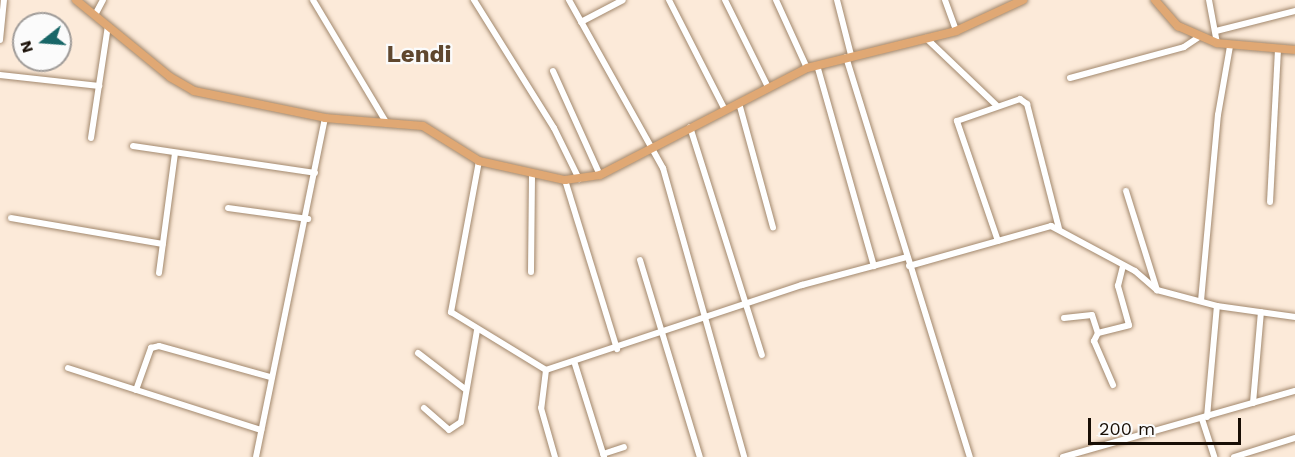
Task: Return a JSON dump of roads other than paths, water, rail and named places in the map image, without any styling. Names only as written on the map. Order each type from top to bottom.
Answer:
[{"type":"main road","points":[[76,0],[183,86],[326,118],[423,126],[479,161],[565,180],[600,175],[651,144],[807,68],[848,55],[956,31],[1023,0]]},
{"type":"main road","points":[[1155,0],[1178,26],[1198,37],[1230,46],[1295,50]]},
{"type":"street","points":[[0,40],[4,0]]},
{"type":"street","points":[[95,15],[103,0]]},
{"type":"street","points":[[313,0],[386,122]]},
{"type":"street","points":[[474,0],[554,128],[579,179]]},
{"type":"street","points":[[569,0],[663,168],[744,457]]},
{"type":"street","points":[[581,22],[623,0]]},
{"type":"street","points":[[669,0],[724,108]]},
{"type":"street","points":[[725,0],[768,87]]},
{"type":"street","points":[[776,0],[807,68]]},
{"type":"street","points":[[837,0],[848,55],[909,266],[970,457]]},
{"type":"street","points":[[945,0],[956,31]]},
{"type":"street","points":[[1209,0],[1216,31],[1216,43]]},
{"type":"street","points":[[1216,31],[1295,11]]},
{"type":"street","points":[[91,138],[108,26]]},
{"type":"street","points":[[1070,78],[1184,47],[1198,37]]},
{"type":"street","points":[[926,38],[996,105]]},
{"type":"street","points":[[1201,301],[1218,116],[1230,46]]},
{"type":"street","points":[[1270,202],[1278,48]]},
{"type":"street","points":[[817,65],[874,266]]},
{"type":"street","points":[[553,70],[600,175]]},
{"type":"street","points":[[0,75],[99,86]]},
{"type":"street","points":[[998,241],[957,121],[996,105],[1020,99],[1027,104],[1059,229]]},
{"type":"street","points":[[739,103],[773,227]]},
{"type":"street","points":[[256,457],[270,377],[308,219],[326,118]]},
{"type":"street","points":[[690,125],[744,304],[762,355]]},
{"type":"street","points":[[133,146],[315,173]]},
{"type":"street","points":[[159,273],[175,153]]},
{"type":"street","points":[[479,161],[450,302],[451,312],[477,330],[546,370],[662,336],[744,304],[907,257]]},
{"type":"street","points":[[531,272],[532,174]]},
{"type":"street","points":[[565,180],[616,349]]},
{"type":"street","points":[[1125,191],[1157,291]]},
{"type":"street","points":[[228,208],[308,219]]},
{"type":"street","points":[[11,218],[163,244]]},
{"type":"street","points":[[909,266],[1045,227],[1059,229],[1123,266],[1157,291],[1218,306],[1295,317]]},
{"type":"street","points":[[640,260],[699,457]]},
{"type":"street","points":[[1098,333],[1129,326],[1118,286],[1123,266]]},
{"type":"street","points":[[1214,457],[1205,418],[1218,306]]},
{"type":"street","points":[[1253,403],[1261,312]]},
{"type":"street","points":[[1064,318],[1089,313],[1098,333]]},
{"type":"street","points":[[424,408],[452,430],[461,422],[477,330]]},
{"type":"street","points":[[1098,333],[1094,341],[1113,385]]},
{"type":"street","points":[[136,390],[151,348],[159,345],[270,377]]},
{"type":"street","points":[[418,353],[465,389]]},
{"type":"street","points":[[574,361],[603,455],[624,447]]},
{"type":"street","points":[[68,368],[261,430]]},
{"type":"street","points":[[546,370],[541,408],[555,457]]},
{"type":"street","points":[[1063,457],[1295,391]]},
{"type":"street","points":[[1234,457],[1295,438]]},
{"type":"district","name":"Lendi","points":[[419,55]]}]
